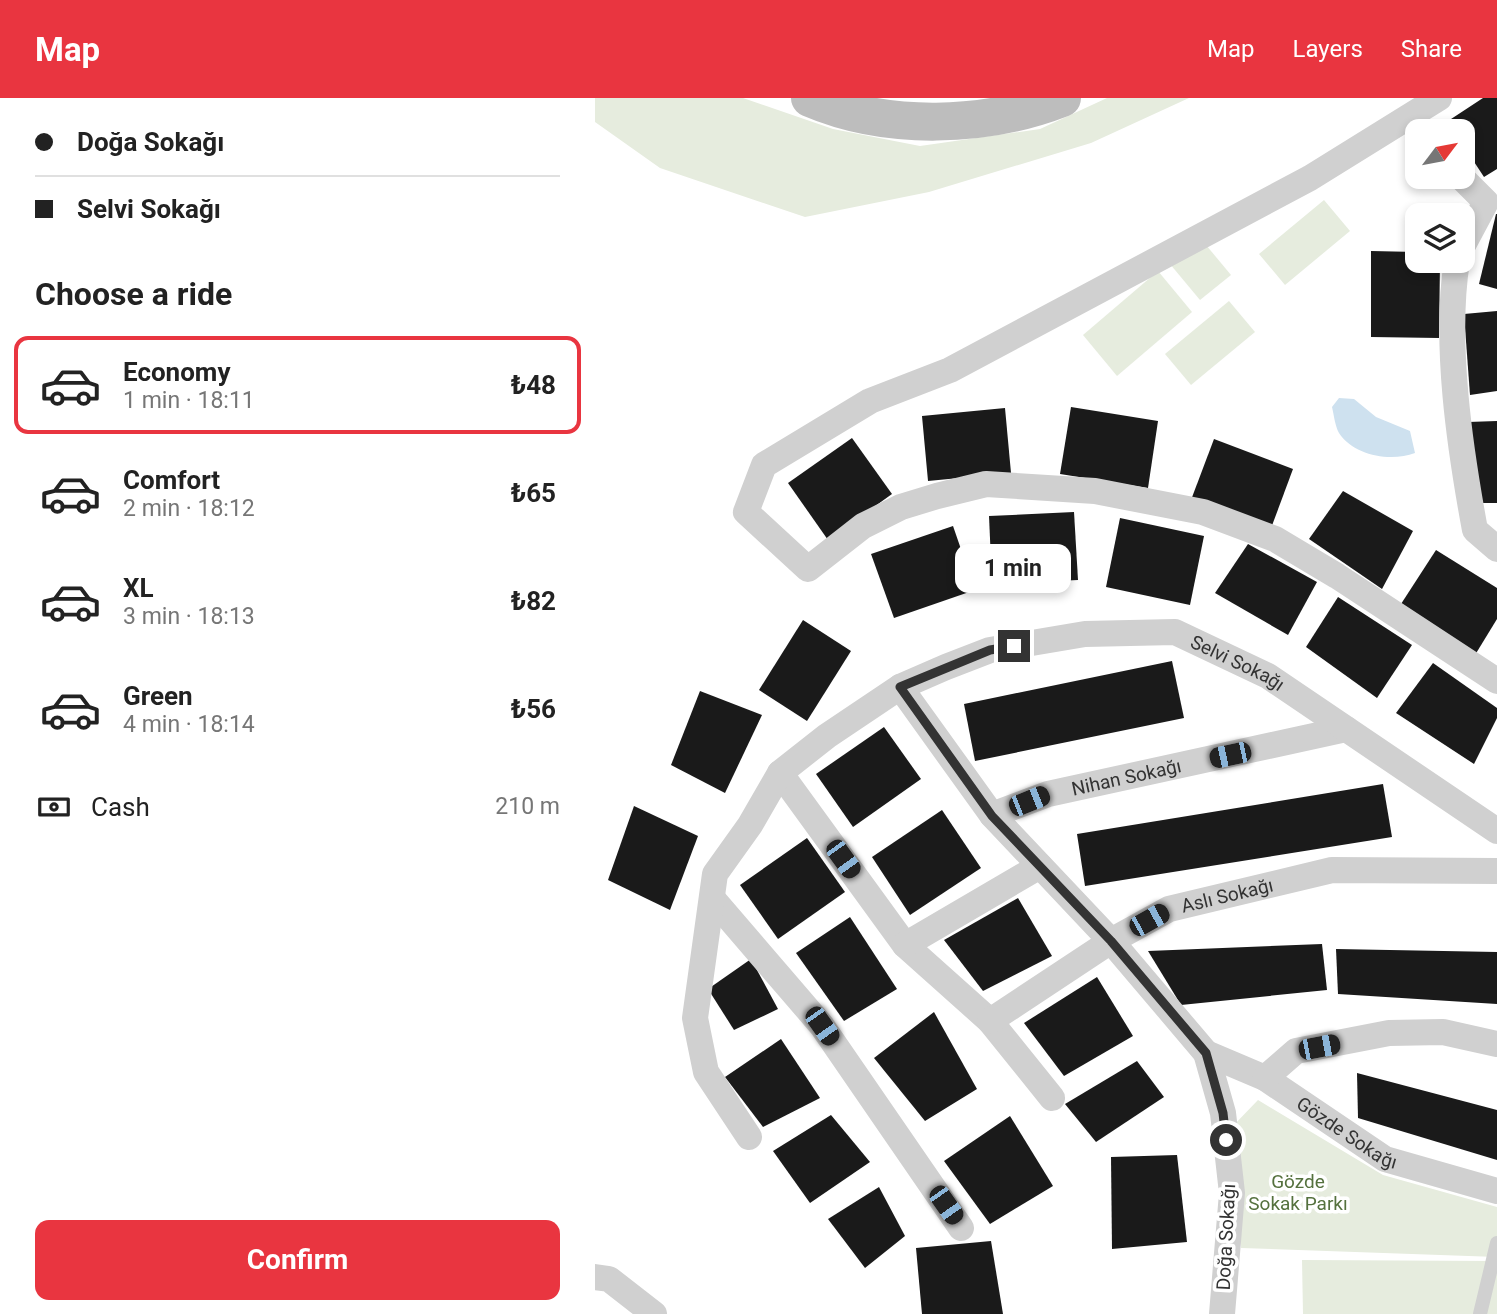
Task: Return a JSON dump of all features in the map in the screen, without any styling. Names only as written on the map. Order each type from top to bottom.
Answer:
[{"type":"main road","points":[[810,98],[871,116],[961,121],[995,116],[1062,98]]},
{"type":"street","points":[[1417,119],[1439,98]]},
{"type":"street","points":[[1405,129],[950,370],[870,401],[764,465],[745,512],[808,569],[863,526],[901,507],[986,484],[1095,491],[1203,512],[1275,539],[1337,576],[1497,681]]},
{"type":"street","points":[[1475,187],[1492,200],[1475,226]]},
{"type":"street","points":[[1455,273],[1452,296],[1461,455],[1475,530],[1497,549]]},
{"type":"street","name":"Selvi Sokağı","points":[[780,773],[827,736],[900,687],[990,650],[1085,634],[1175,632],[1268,676],[1497,831]]},
{"type":"street","name":"Doğa Sokağı","points":[[900,687],[992,816],[1111,941],[1206,1053],[1223,1113],[1232,1193],[1222,1314]]},
{"type":"street","name":"Nihan Sokağı","points":[[992,816],[1048,794],[1346,729]]},
{"type":"street","points":[[749,1137],[705,1072],[695,1018],[715,874],[750,825],[780,773],[905,945],[990,1021],[1052,1098]]},
{"type":"street","points":[[905,945],[1040,866]]},
{"type":"street","name":"Aslı Sokağı","points":[[990,1021],[1111,941],[1168,909],[1332,870],[1497,871]]},
{"type":"street","points":[[712,898],[822,1026],[961,1228]]},
{"type":"street","points":[[1265,1078],[1296,1051],[1389,1033],[1443,1032],[1497,1044]]},
{"type":"street","name":"Gözde Sokağı","points":[[1206,1053],[1265,1078],[1385,1159],[1497,1191]]},
{"type":"street","points":[[595,1277],[609,1279],[654,1314]]},
{"type":"lane","points":[[1480,1314],[1497,1243]]},
{"type":"green space","points":[[595,98],[743,98],[833,129],[920,146],[1040,129],[1107,98],[1189,98],[1091,143],[929,192],[805,217],[660,168],[595,122]]},
{"type":"green space","points":[[1324,200],[1350,231],[1285,285],[1259,254]]},
{"type":"green space","points":[[1201,239],[1231,275],[1200,300],[1170,264]]},
{"type":"green space","points":[[1158,271],[1192,312],[1117,376],[1083,335]]},
{"type":"green space","points":[[1229,301],[1255,332],[1191,385],[1165,354]]},
{"type":"green space","name":"Gözde Sokak Parkı","points":[[1258,1100],[1383,1175],[1497,1207],[1497,1257],[1241,1248],[1231,1128]]},
{"type":"green space","points":[[1302,1260],[1497,1261],[1497,1314],[1303,1314]]},
{"type":"water","points":[[1339,398],[1354,399],[1376,417],[1410,431],[1415,453],[1384,457],[1354,447],[1339,433],[1337,427],[1332,407]]},
{"type":"building","points":[[1483,98],[1497,98],[1497,169],[1484,177],[1475,163],[1475,119],[1451,119]]},
{"type":"building","points":[[1497,214],[1497,289],[1479,284]]},
{"type":"building","points":[[1371,251],[1405,252],[1405,273],[1440,273],[1439,338],[1371,337]]},
{"type":"building","points":[[1497,311],[1497,391],[1470,395],[1464,314]]},
{"type":"building","points":[[1071,407],[1158,421],[1148,488],[1060,474]]},
{"type":"building","points":[[1005,408],[1011,473],[928,481],[922,416]]},
{"type":"building","points":[[1497,421],[1497,503],[1470,503],[1468,422]]},
{"type":"building","points":[[852,438],[892,494],[828,540],[788,483]]},
{"type":"building","points":[[1214,439],[1293,469],[1270,531],[1191,500]]},
{"type":"building","points":[[1343,491],[1413,531],[1382,589],[1309,539]]},
{"type":"building","points":[[1074,512],[1078,580],[992,584],[989,516]]},
{"type":"building","points":[[1120,518],[1204,536],[1190,605],[1106,587]]},
{"type":"building","points":[[953,526],[975,590],[894,618],[871,554]]},
{"type":"building","points":[[1248,544],[1317,582],[1288,635],[1215,593]]},
{"type":"building","points":[[1436,550],[1497,588],[1497,619],[1475,655],[1401,604]]},
{"type":"building","points":[[1338,597],[1412,645],[1377,698],[1306,647]]},
{"type":"building","points":[[803,620],[851,651],[807,721],[759,690]]},
{"type":"building","points":[[1172,661],[1184,718],[975,761],[964,704]]},
{"type":"building","points":[[1433,663],[1497,708],[1497,718],[1474,764],[1396,713]]},
{"type":"building","points":[[700,691],[762,715],[725,793],[671,765]]},
{"type":"building","points":[[884,727],[921,779],[853,827],[816,774]]},
{"type":"building","points":[[1383,784],[1392,837],[1085,886],[1077,834]]},
{"type":"building","points":[[634,806],[698,836],[670,910],[608,880]]},
{"type":"building","points":[[942,810],[981,868],[910,915],[872,857]]},
{"type":"building","points":[[807,838],[845,892],[778,939],[740,885]]},
{"type":"building","points":[[1018,898],[1052,956],[983,991],[944,940]]},
{"type":"building","points":[[850,917],[897,989],[844,1021],[796,953]]},
{"type":"building","points":[[1322,944],[1327,990],[1181,1005],[1148,951]]},
{"type":"building","points":[[1336,949],[1497,952],[1497,1004],[1338,994]]},
{"type":"building","points":[[751,959],[778,1009],[734,1030],[708,989]]},
{"type":"building","points":[[1097,977],[1133,1036],[1064,1076],[1024,1023]]},
{"type":"building","points":[[934,1012],[977,1089],[925,1121],[874,1058]]},
{"type":"building","points":[[781,1039],[820,1098],[763,1127],[725,1077]]},
{"type":"building","points":[[1137,1061],[1164,1097],[1096,1142],[1065,1104]]},
{"type":"building","points":[[1357,1073],[1497,1110],[1497,1160],[1358,1118]]},
{"type":"building","points":[[831,1115],[870,1162],[810,1203],[773,1151]]},
{"type":"building","points":[[1010,1116],[1053,1186],[990,1224],[944,1161]]},
{"type":"building","points":[[1177,1155],[1187,1242],[1112,1249],[1111,1157]]},
{"type":"building","points":[[879,1187],[905,1236],[865,1268],[828,1219]]},
{"type":"building","points":[[991,1241],[1003,1314],[922,1314],[916,1248]]},
{"type":"route","points":[[1014,646],[990,650],[900,687],[992,816],[1111,941],[1206,1053],[1223,1113],[1226,1140]]}]
